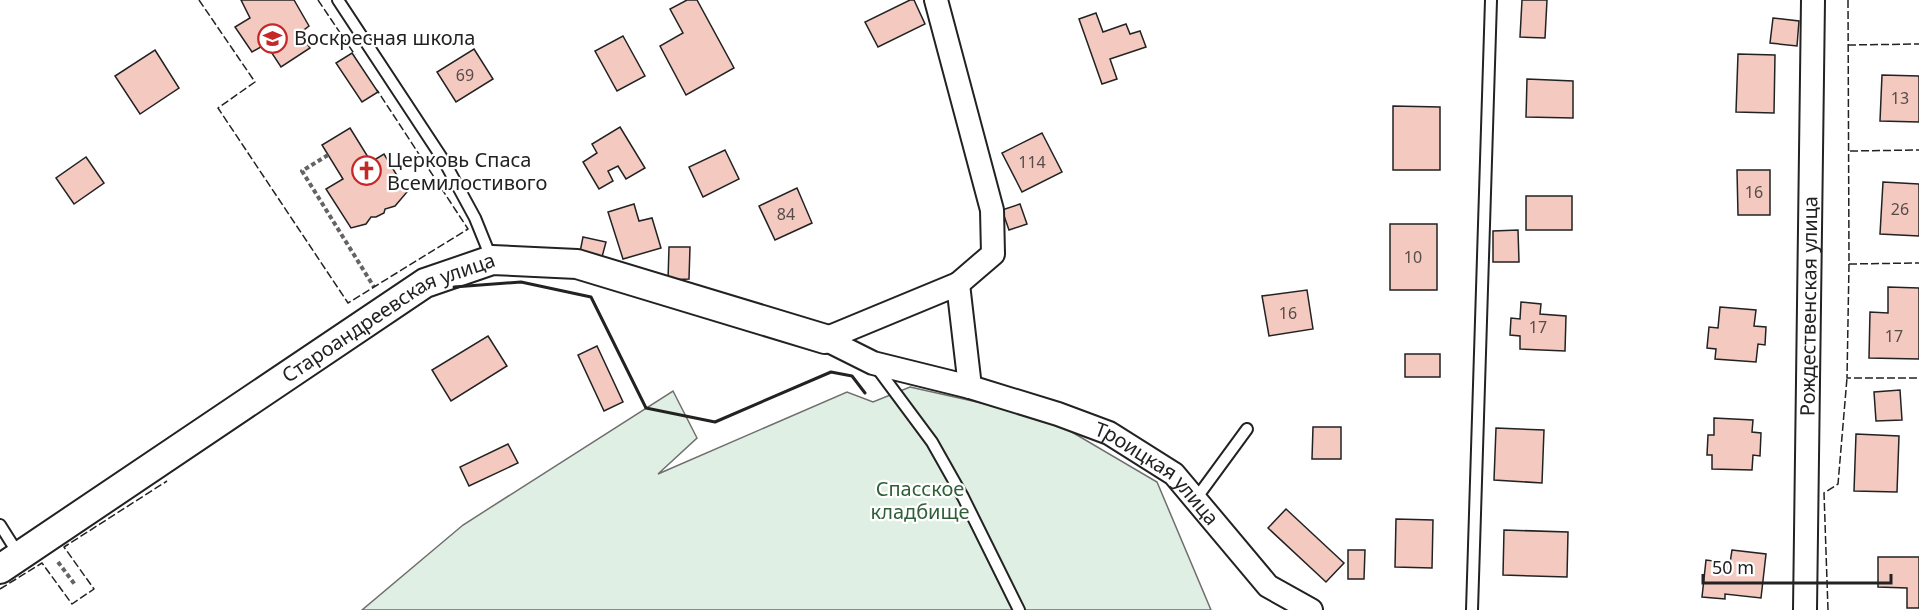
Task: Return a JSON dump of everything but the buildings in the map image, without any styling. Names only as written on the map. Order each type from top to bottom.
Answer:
[{"type":"street","points":[[825,339],[958,284],[993,254],[992,210],[936,0]]},
{"type":"street","name":"Рождественская улица","points":[[1805,610],[1813,0]]},
{"type":"street","name":"Староандреевская улица","points":[[10,563],[425,283],[492,260],[576,264],[825,339]]},
{"type":"street","points":[[958,284],[970,387]]},
{"type":"street","name":"Троицкая улица","points":[[825,339],[873,363],[970,387],[1058,414],[1109,433],[1174,474],[1268,586],[1311,610]]},
{"type":"lane","points":[[338,0],[444,161],[475,218],[492,260]]},
{"type":"lane","points":[[1472,610],[1491,0]]},
{"type":"lane","points":[[873,363],[932,442],[963,497],[1019,610]]},
{"type":"lane","points":[[1195,500],[1247,429]]},
{"type":"lane","points":[[0,525],[10,563]]},
{"type":"path","points":[[328,155],[302,171],[387,308]]},
{"type":"green space","name":"Спасское кладбище","points":[[910,387],[1048,418],[1157,482],[1211,610],[362,610],[463,525],[673,391],[697,438],[658,474],[847,392],[873,402]]},
{"type":"fence","points":[[199,0],[255,82],[218,108],[348,303],[468,229],[377,90]]},
{"type":"fence","points":[[318,0],[355,55]]},
{"type":"fence","points":[[1848,0],[1849,264],[1919,263]]},
{"type":"fence","points":[[1848,45],[1919,44]]},
{"type":"fence","points":[[1850,151],[1919,150]]},
{"type":"fence","points":[[1849,264],[1847,378],[1919,378]]},
{"type":"fence","points":[[1828,610],[1824,493],[1838,484],[1847,378]]},
{"type":"fence","points":[[0,589],[42,563],[72,604],[94,589],[64,547],[167,481]]},
{"type":"wall","points":[[454,287],[521,282],[591,297],[646,408],[715,422],[831,372],[852,376],[865,393]]},
{"type":"place","name":"Воскресная школа","points":[[273,38]]},
{"type":"place","name":"Церковь Спаса Всемилостивого","points":[[366,171]]}]
